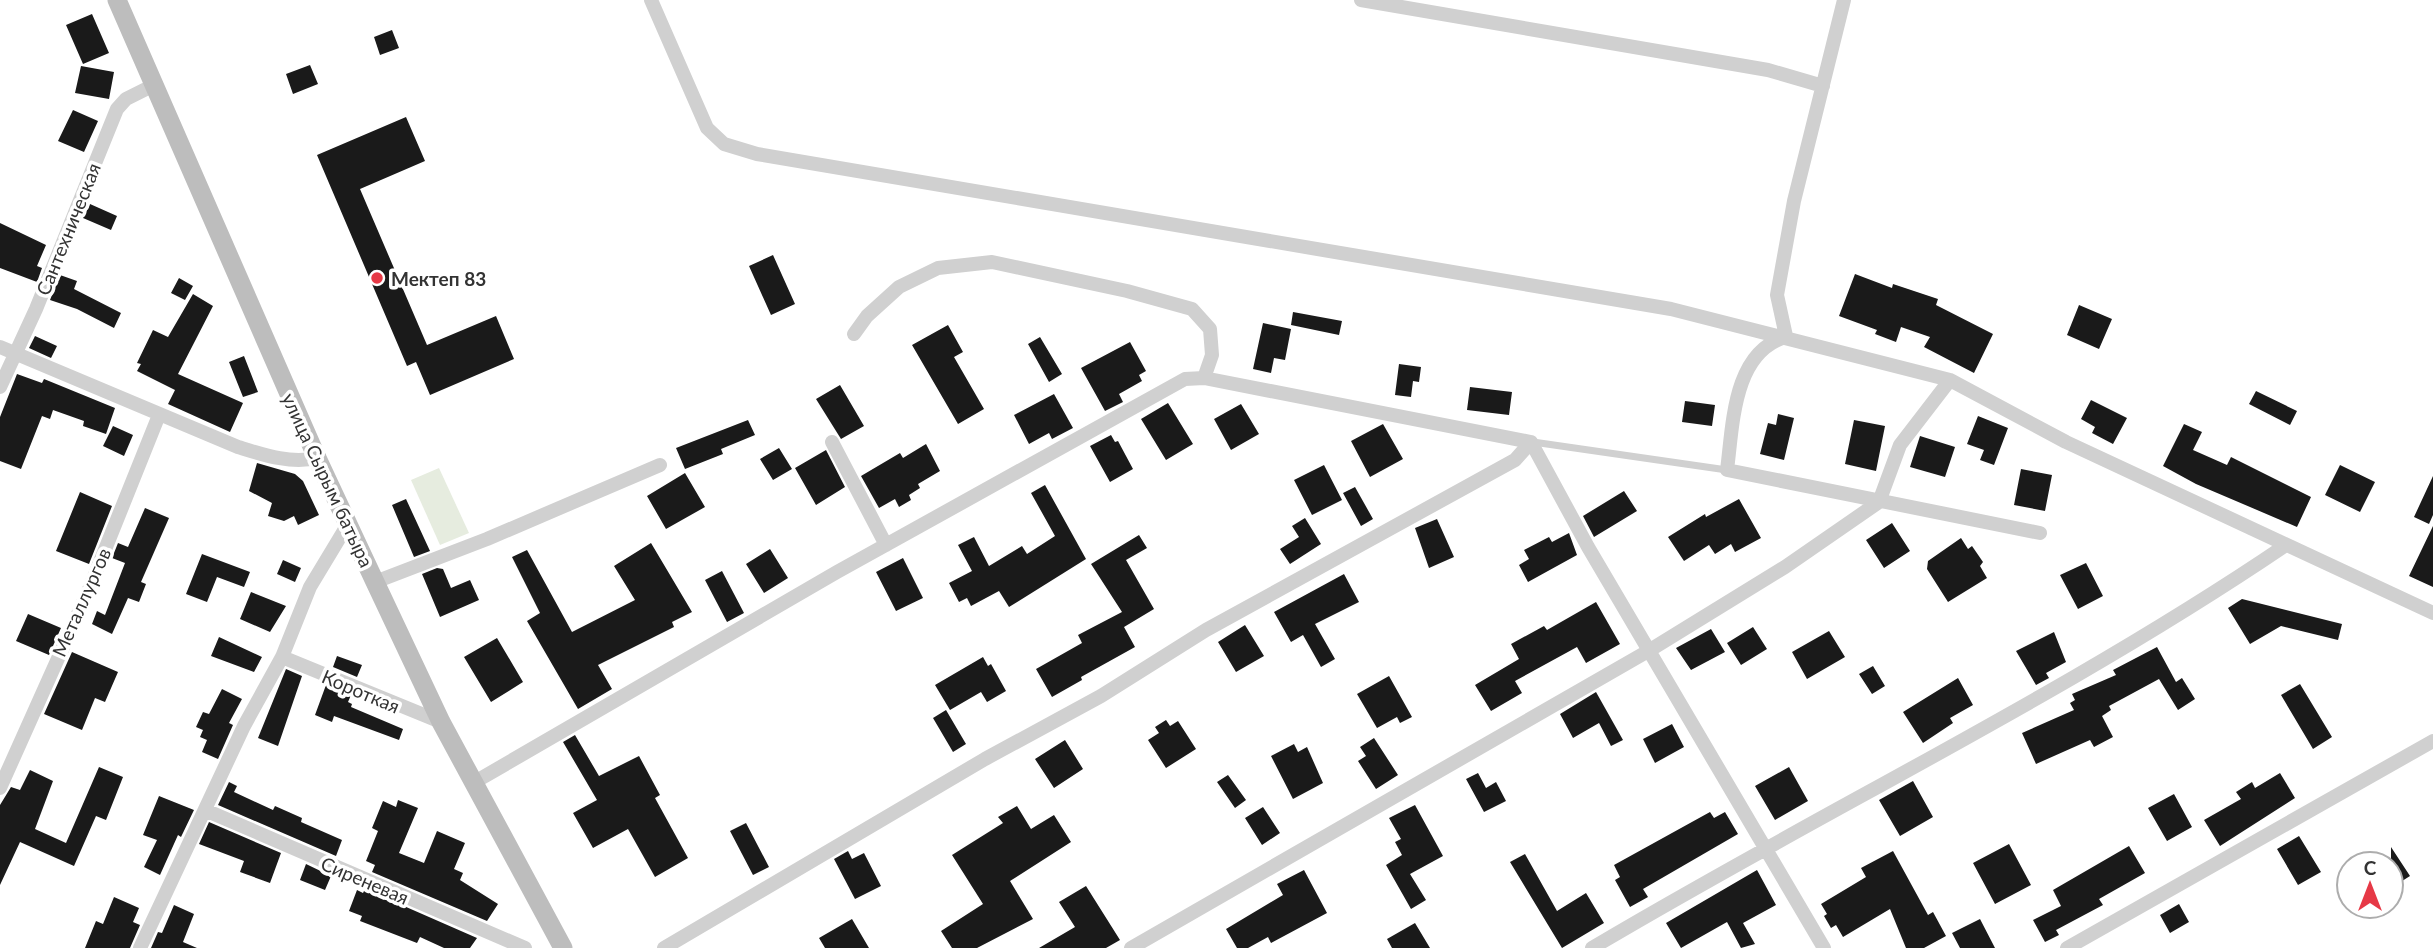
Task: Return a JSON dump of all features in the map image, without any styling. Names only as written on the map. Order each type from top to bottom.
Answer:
[{"type":"street","name":"улица Сырым батыра","points":[[117,0],[152,86],[375,582],[441,722],[563,948]]},
{"type":"street","points":[[650,0],[707,128],[724,144],[757,154],[1671,309],[1786,336],[1950,380],[2066,442],[2433,613]]},
{"type":"street","points":[[1361,0],[1768,70],[1823,86]]},
{"type":"street","points":[[1786,336],[1777,295],[1794,201],[1844,0]]},
{"type":"street","name":"Сантехническая","points":[[0,387],[36,309],[117,110],[126,99],[152,86]]},
{"type":"street","points":[[854,334],[867,316],[899,287],[938,268],[992,262],[1127,291],[1192,309],[1210,329],[1212,355],[1204,378]]},
{"type":"street","points":[[1786,336],[1768,342],[1742,377],[1727,470],[2040,533]]},
{"type":"street","points":[[0,347],[159,415],[272,457],[304,461],[317,458]]},
{"type":"street","points":[[473,783],[886,545],[1171,385],[1185,379],[1204,378],[1531,442],[1824,948]]},
{"type":"street","points":[[1131,948],[1650,650],[1785,567],[1879,502],[1900,445],[1950,380]]},
{"type":"street","name":"Металлургов","points":[[0,788],[94,577],[159,415]]},
{"type":"street","points":[[832,442],[886,545]]},
{"type":"street","points":[[664,948],[985,759],[1101,696],[1206,630],[1516,460],[1531,442]]},
{"type":"street","points":[[375,582],[487,539],[660,465]]},
{"type":"street","points":[[140,948],[244,726],[282,657],[310,587],[348,524]]},
{"type":"street","points":[[1592,948],[2034,700],[2231,582],[2286,545]]},
{"type":"street","name":"Короткая","points":[[282,657],[441,722]]},
{"type":"street","points":[[2067,948],[2433,741]]},
{"type":"street","name":"Сиреневая","points":[[205,810],[525,948]]},
{"type":"lane","points":[[1531,442],[1727,470]]},
{"type":"shaded area","points":[[439,468],[469,533],[440,545],[411,480]]},
{"type":"building","points":[[92,14],[109,53],[83,64],[66,25]]},
{"type":"building","points":[[392,30],[399,48],[380,55],[374,37]]},
{"type":"building","points":[[310,65],[318,84],[293,94],[286,74]]},
{"type":"building","points":[[81,66],[114,72],[109,99],[75,93]]},
{"type":"building","points":[[73,110],[98,121],[84,152],[58,141]]},
{"type":"building","points":[[406,117],[425,161],[360,189],[427,345],[496,316],[514,359],[430,395],[416,362],[407,366],[317,155]]},
{"type":"building","points":[[90,204],[117,216],[111,230],[83,218]]},
{"type":"building","points":[[0,223],[46,245],[37,266],[42,268],[37,282],[0,268]]},
{"type":"building","points":[[773,255],[795,304],[771,315],[749,266]]},
{"type":"building","points":[[1855,274],[1892,288],[1893,284],[1938,299],[1936,305],[1993,334],[1974,373],[1924,347],[1930,337],[1901,327],[1896,342],[1875,334],[1877,330],[1839,316]]},
{"type":"building","points":[[60,275],[77,281],[74,289],[121,313],[114,328],[77,309],[50,300]]},
{"type":"building","points":[[179,278],[193,286],[185,300],[171,293]]},
{"type":"building","points":[[193,294],[213,306],[178,374],[243,403],[230,432],[168,404],[175,390],[137,371],[141,364],[137,363],[153,330],[168,337]]},
{"type":"building","points":[[2079,305],[2112,319],[2099,349],[2067,335]]},
{"type":"building","points":[[1293,312],[1342,321],[1339,335],[1291,325]]},
{"type":"building","points":[[1263,323],[1291,329],[1285,360],[1274,358],[1271,373],[1253,369]]},
{"type":"building","points":[[948,325],[963,352],[954,357],[984,409],[958,424],[912,345]]},
{"type":"building","points":[[35,336],[57,346],[51,358],[29,348]]},
{"type":"building","points":[[1040,337],[1062,374],[1049,382],[1028,344]]},
{"type":"building","points":[[1130,342],[1146,371],[1139,375],[1142,381],[1119,394],[1123,402],[1105,411],[1081,368]]},
{"type":"building","points":[[244,356],[258,392],[243,397],[229,362]]},
{"type":"building","points":[[1399,364],[1421,367],[1419,382],[1413,381],[1411,397],[1395,395]]},
{"type":"building","points":[[17,374],[42,383],[44,379],[115,408],[106,434],[83,426],[84,421],[53,410],[50,419],[42,416],[21,469],[0,461],[0,417]]},
{"type":"building","points":[[840,385],[864,426],[841,439],[816,399]]},
{"type":"building","points":[[1470,387],[1512,392],[1509,415],[1467,410]]},
{"type":"building","points":[[2256,391],[2297,411],[2290,425],[2249,404]]},
{"type":"building","points":[[1054,394],[1073,428],[1052,439],[1049,433],[1029,444],[1014,415]]},
{"type":"building","points":[[2091,400],[2127,418],[2113,444],[2092,433],[2095,427],[2081,419]]},
{"type":"building","points":[[1685,401],[1715,405],[1712,426],[1682,422]]},
{"type":"building","points":[[1168,403],[1193,444],[1166,460],[1141,419]]},
{"type":"building","points":[[1241,404],[1259,434],[1231,450],[1214,419]]},
{"type":"building","points":[[1778,414],[1794,418],[1784,460],[1760,454],[1768,423],[1776,425]]},
{"type":"building","points":[[1978,416],[2008,428],[1994,465],[1980,460],[1984,450],[1967,444]]},
{"type":"building","points":[[748,420],[755,435],[721,449],[723,454],[685,469],[676,448]]},
{"type":"building","points":[[1854,420],[1885,426],[1876,471],[1845,464]]},
{"type":"building","points":[[1383,424],[1403,459],[1370,477],[1351,441]]},
{"type":"building","points":[[2184,424],[2202,432],[2193,450],[2227,465],[2231,457],[2311,497],[2297,527],[2196,484],[2163,466]]},
{"type":"building","points":[[113,426],[133,435],[124,456],[103,446]]},
{"type":"building","points":[[1111,435],[1115,442],[1118,441],[1133,469],[1110,482],[1090,446]]},
{"type":"building","points":[[1920,436],[1955,447],[1945,477],[1910,467]]},
{"type":"building","points":[[926,444],[940,471],[918,484],[920,488],[909,495],[911,500],[899,507],[895,499],[879,508],[861,476],[900,453],[903,458]]},
{"type":"building","points":[[779,448],[792,469],[773,480],[760,459]]},
{"type":"building","points":[[826,450],[845,487],[816,505],[795,468]]},
{"type":"building","points":[[257,463],[295,474],[303,481],[319,515],[298,525],[294,516],[284,521],[268,516],[272,503],[249,491]]},
{"type":"building","points":[[1324,465],[1342,500],[1312,515],[1294,480]]},
{"type":"building","points":[[2340,465],[2375,482],[2360,512],[2325,495]]},
{"type":"building","points":[[2021,469],[2052,475],[2045,511],[2014,505]]},
{"type":"building","points":[[685,473],[705,507],[666,529],[647,496]]},
{"type":"building","points":[[2433,476],[2433,515],[2429,524],[2414,517]]},
{"type":"building","points":[[1045,485],[1086,559],[1009,607],[999,591],[971,606],[967,598],[959,602],[949,583],[972,571],[958,545],[974,537],[989,566],[1022,546],[1027,554],[1055,536],[1031,493]]},
{"type":"building","points":[[1355,487],[1373,519],[1361,526],[1343,493]]},
{"type":"building","points":[[1624,491],[1637,511],[1594,537],[1583,516]]},
{"type":"building","points":[[80,492],[112,506],[89,564],[56,551]]},
{"type":"building","points":[[406,499],[430,551],[414,557],[392,505]]},
{"type":"building","points":[[1739,499],[1761,538],[1735,552],[1731,544],[1715,554],[1709,545],[1684,561],[1668,537],[1705,514],[1706,517]]},
{"type":"building","points":[[145,508],[169,518],[141,582],[146,584],[139,602],[128,598],[112,634],[92,624],[97,611],[105,615],[125,563],[112,558],[118,543],[128,547]]},
{"type":"building","points":[[1305,518],[1321,544],[1290,564],[1280,549],[1299,537],[1292,526]]},
{"type":"building","points":[[1437,519],[1454,557],[1429,568],[1415,528]]},
{"type":"building","points":[[1892,523],[1910,551],[1884,568],[1866,540]]},
{"type":"building","points":[[2433,526],[2433,587],[2409,576]]},
{"type":"building","points":[[1569,533],[1577,555],[1528,582],[1519,565],[1529,559],[1524,550],[1549,537],[1552,542]]},
{"type":"building","points":[[1139,535],[1147,548],[1126,560],[1154,609],[1124,627],[1135,647],[1081,677],[1082,680],[1052,697],[1036,669],[1082,643],[1078,635],[1122,612],[1091,564]]},
{"type":"building","points":[[1961,538],[1968,549],[1972,546],[1983,562],[1980,566],[1987,578],[1948,602],[1927,569],[1928,561]]},
{"type":"building","points":[[651,543],[692,612],[672,622],[674,627],[598,665],[612,689],[578,709],[527,621],[540,613],[512,557],[527,550],[572,632],[635,600],[614,566]]},
{"type":"building","points":[[770,549],[788,578],[764,593],[746,564]]},
{"type":"building","points":[[202,554],[250,572],[244,587],[217,577],[207,602],[186,594]]},
{"type":"building","points":[[903,558],[923,598],[896,611],[876,572]]},
{"type":"building","points":[[283,560],[301,568],[295,582],[277,574]]},
{"type":"building","points":[[2086,563],[2103,596],[2078,609],[2060,575]]},
{"type":"building","points":[[437,568],[443,569],[451,588],[470,580],[479,600],[440,617],[422,574]]},
{"type":"building","points":[[722,571],[744,613],[727,622],[705,580]]},
{"type":"building","points":[[1344,574],[1359,602],[1315,624],[1335,659],[1321,667],[1303,635],[1291,642],[1274,612]]},
{"type":"building","points":[[251,592],[286,606],[270,632],[240,619]]},
{"type":"building","points":[[2242,599],[2342,624],[2338,640],[2281,626],[2250,644],[2228,608]]},
{"type":"building","points":[[1596,602],[1620,644],[1586,663],[1577,647],[1515,681],[1522,693],[1491,711],[1475,685],[1519,659],[1511,644],[1544,626],[1547,630]]},
{"type":"building","points":[[28,614],[61,628],[49,655],[16,641]]},
{"type":"building","points":[[1245,625],[1264,656],[1236,672],[1218,642]]},
{"type":"building","points":[[1753,627],[1767,649],[1741,665],[1727,643]]},
{"type":"building","points":[[1711,629],[1725,652],[1691,670],[1676,648]]},
{"type":"building","points":[[1829,631],[1845,657],[1807,679],[1792,652]]},
{"type":"building","points":[[2054,632],[2066,662],[2046,673],[2049,678],[2036,685],[2016,651]]},
{"type":"building","points":[[219,637],[262,657],[254,672],[211,656]]},
{"type":"building","points":[[497,638],[523,682],[491,702],[464,657]]},
{"type":"building","points":[[2157,647],[2176,682],[2182,678],[2195,699],[2178,710],[2159,679],[2109,706],[2111,710],[2102,716],[2113,737],[2094,747],[2090,740],[2036,764],[2022,733],[2074,710],[2070,703],[2075,700],[2072,694],[2116,675],[2113,670]]},
{"type":"building","points":[[72,652],[118,672],[105,702],[95,698],[82,730],[44,714]]},
{"type":"building","points":[[337,656],[362,665],[357,677],[333,667]]},
{"type":"building","points":[[983,657],[988,666],[991,664],[1006,691],[987,702],[981,692],[950,710],[935,685]]},
{"type":"building","points":[[1873,666],[1885,686],[1872,694],[1859,674]]},
{"type":"building","points":[[286,669],[302,676],[278,746],[258,738]]},
{"type":"building","points":[[1389,676],[1412,717],[1400,723],[1397,717],[1377,728],[1357,694]]},
{"type":"building","points":[[1958,678],[1973,705],[1950,718],[1953,723],[1923,743],[1903,712]]},
{"type":"building","points":[[2300,684],[2332,737],[2313,749],[2281,695]]},
{"type":"building","points":[[326,685],[351,695],[348,702],[352,704],[351,707],[403,729],[399,740],[334,716],[332,722],[315,715]]},
{"type":"building","points":[[222,689],[242,699],[229,723],[233,725],[218,759],[202,752],[207,740],[200,737],[203,730],[196,727],[203,712],[209,714]]},
{"type":"building","points":[[1596,692],[1623,740],[1611,746],[1599,723],[1573,738],[1560,714]]},
{"type":"building","points":[[946,710],[966,744],[953,752],[933,718]]},
{"type":"building","points":[[1166,720],[1170,726],[1178,721],[1196,749],[1166,768],[1148,740],[1159,733],[1155,727]]},
{"type":"building","points":[[1672,724],[1684,747],[1655,763],[1643,739]]},
{"type":"building","points":[[575,735],[599,776],[639,756],[660,795],[655,798],[688,858],[655,877],[628,829],[593,848],[573,813],[597,800],[563,742]]},
{"type":"building","points":[[1374,738],[1398,775],[1376,789],[1358,761],[1366,756],[1360,747]]},
{"type":"building","points":[[1065,740],[1083,769],[1054,788],[1035,759]]},
{"type":"building","points":[[1294,744],[1298,752],[1307,747],[1323,783],[1293,799],[1271,756]]},
{"type":"building","points":[[99,767],[123,777],[106,820],[96,816],[74,866],[20,842],[0,885],[0,805],[11,787],[20,790],[30,770],[53,781],[35,829],[66,843]]},
{"type":"building","points":[[1789,767],[1808,801],[1775,820],[1755,786]]},
{"type":"building","points":[[1478,773],[1486,788],[1496,782],[1506,801],[1484,812],[1466,779]]},
{"type":"building","points":[[2280,773],[2295,798],[2220,846],[2204,820],[2241,799],[2236,792],[2252,782],[2255,788]]},
{"type":"building","points":[[1228,775],[1246,800],[1235,808],[1217,782]]},
{"type":"building","points":[[1913,781],[1933,817],[1900,836],[1879,800]]},
{"type":"building","points":[[229,782],[237,786],[234,792],[273,810],[275,806],[302,818],[301,822],[342,840],[336,856],[218,805]]},
{"type":"building","points":[[2174,794],[2192,827],[2167,841],[2148,808]]},
{"type":"building","points":[[159,796],[194,810],[181,837],[178,835],[160,875],[144,867],[157,840],[143,835]]},
{"type":"building","points":[[398,800],[418,808],[399,853],[424,863],[437,831],[465,843],[454,869],[463,873],[460,880],[498,904],[487,921],[372,872],[375,865],[366,861],[378,831],[372,828],[383,801],[396,807]]},
{"type":"building","points":[[1415,805],[1443,856],[1410,874],[1426,900],[1411,909],[1386,865],[1402,855],[1395,842],[1401,839],[1389,818]]},
{"type":"building","points":[[1017,806],[1031,829],[1054,815],[1071,842],[1010,881],[1033,919],[977,948],[952,948],[941,931],[983,904],[952,855],[1003,823],[998,817]]},
{"type":"building","points":[[1263,807],[1280,833],[1262,845],[1245,818]]},
{"type":"building","points":[[1710,812],[1714,818],[1725,812],[1738,834],[1643,889],[1648,897],[1630,907],[1615,880],[1620,877],[1614,865]]},
{"type":"building","points":[[209,822],[281,853],[270,883],[240,872],[244,861],[199,844]]},
{"type":"building","points":[[746,823],[769,867],[753,875],[730,831]]},
{"type":"building","points":[[2299,836],[2321,872],[2298,885],[2277,849]]},
{"type":"building","points":[[2009,844],[2031,885],[1995,904],[1973,863]]},
{"type":"building","points":[[2129,846],[2145,873],[2099,899],[2103,905],[2056,930],[2059,935],[2045,942],[2033,920],[2061,906],[2053,890]]},
{"type":"building","points":[[848,851],[852,859],[864,853],[881,886],[855,899],[834,859]]},
{"type":"building","points":[[1893,851],[1928,915],[1933,912],[1946,936],[1924,948],[1906,948],[1890,909],[1843,937],[1836,925],[1831,928],[1824,916],[1827,914],[1821,904],[1866,877],[1861,868]]},
{"type":"building","points":[[1525,854],[1557,911],[1586,893],[1604,923],[1562,948],[1510,862]]},
{"type":"building","points":[[306,864],[331,876],[325,890],[300,880]]},
{"type":"building","points":[[1304,870],[1327,913],[1271,943],[1268,937],[1248,948],[1237,948],[1226,929],[1283,895],[1277,884]]},
{"type":"building","points":[[1757,870],[1776,905],[1743,923],[1755,944],[1741,948],[1727,922],[1681,948],[1666,923]]},
{"type":"building","points":[[1086,886],[1120,940],[1106,948],[1039,948],[1075,927],[1059,902]]},
{"type":"building","points":[[365,889],[477,938],[470,948],[444,948],[420,937],[417,943],[360,921],[362,916],[349,911],[357,890],[363,893]]},
{"type":"building","points":[[114,897],[139,908],[133,922],[140,925],[130,948],[85,948],[96,921],[103,924]]},
{"type":"building","points":[[2179,904],[2189,922],[2170,933],[2160,915]]},
{"type":"building","points":[[174,905],[194,914],[183,942],[197,948],[151,948],[158,932],[162,933]]},
{"type":"building","points":[[852,919],[869,948],[825,948],[819,938]]},
{"type":"building","points":[[1980,919],[1995,948],[1960,948],[1952,933]]},
{"type":"building","points":[[1415,923],[1430,948],[1392,948],[1387,939]]},
{"type":"place","name":"Мектеп 83","points":[[377,278]]}]
